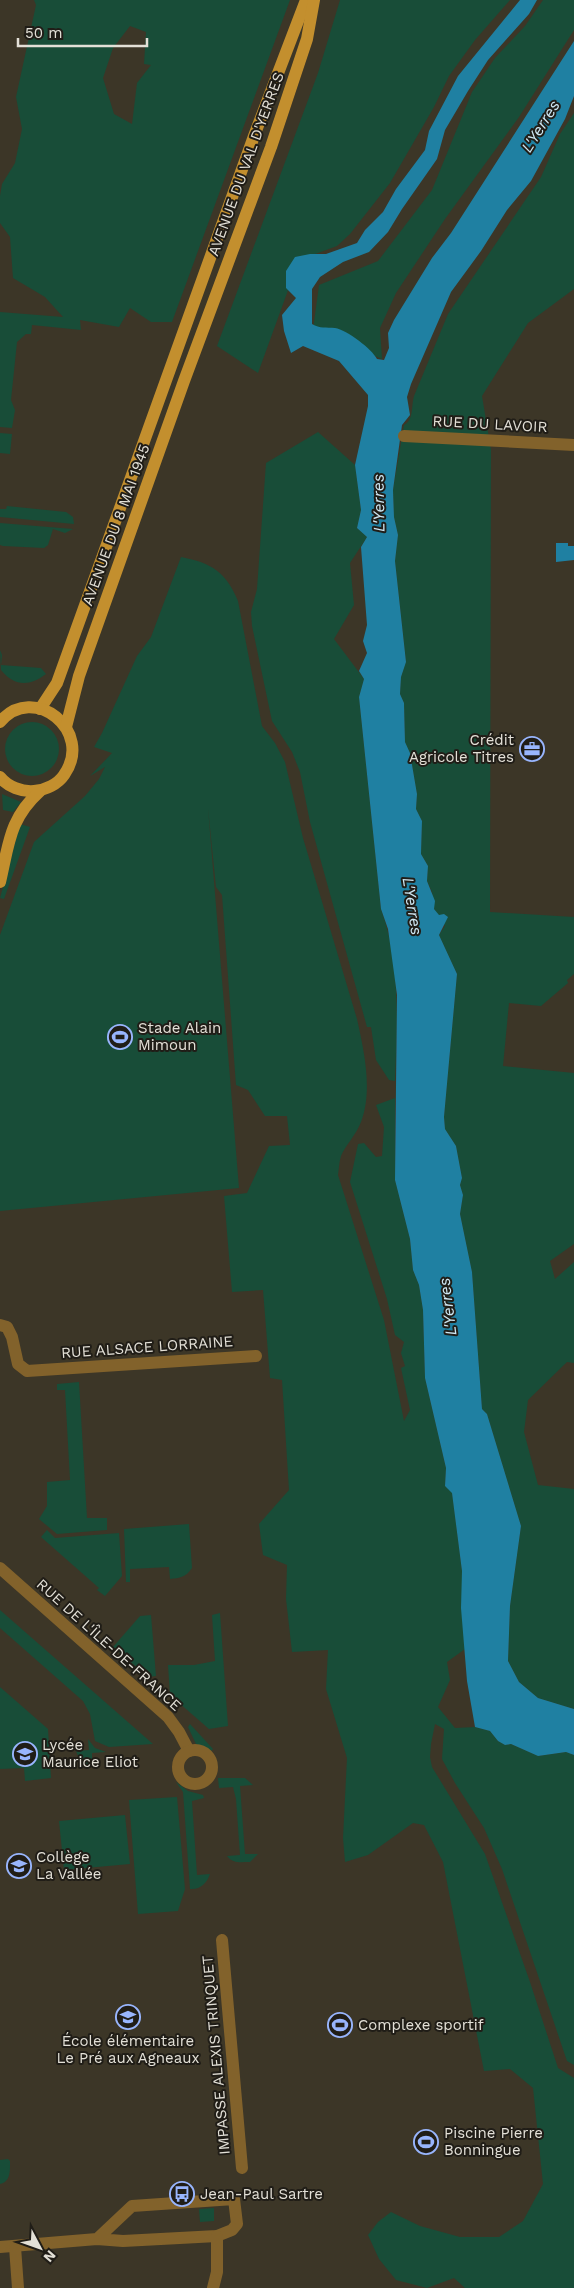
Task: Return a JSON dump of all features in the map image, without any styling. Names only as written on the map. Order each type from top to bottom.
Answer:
[{"type":"main road","name":"AVENUE DU VAL D'YERRES","points":[[185,331],[254,136],[306,0]]},
{"type":"main road","name":"AVENUE DU VAL D'YERRES","points":[[200,336],[271,147],[307,39],[314,0]]},
{"type":"main road","name":"AVENUE DU 8 MAI 1945","points":[[40,709],[58,683],[185,331]]},
{"type":"main road","name":"AVENUE DU 8 MAI 1945","points":[[66,727],[76,682],[200,336]]},
{"type":"main road","points":[[0,882],[16,818],[23,807],[40,790],[58,781],[70,766],[73,752],[72,739],[66,727],[50,712],[40,709],[18,710],[1,717]]},
{"type":"main road","points":[[0,777],[13,788],[26,791],[40,790]]},
{"type":"street","name":"RUE DU LAVOIR","points":[[404,436],[574,445]]},
{"type":"street","name":"RUE ALSACE LORRAINE","points":[[0,1325],[7,1327],[12,1337],[18,1364],[27,1371],[100,1364],[256,1356]]},
{"type":"street","name":"RUE DE L'ÎLE-DE-FRANCE","points":[[0,1568],[168,1717],[189,1751]]},
{"type":"street","name":"IMPASSE ALEXIS TRINQUET","points":[[222,1940],[242,2168]]},
{"type":"street","points":[[0,2247],[97,2239],[124,2241],[217,2236],[232,2230],[237,2224],[234,2200],[132,2206],[97,2239]]},
{"type":"street","points":[[213,2288],[217,2272],[217,2236]]},
{"type":"street","points":[[15,2246],[18,2288]]},
{"type":"green space","points":[[34,0],[290,0],[172,322],[151,322],[130,308],[119,327],[80,320],[81,330],[32,325],[31,334],[26,334],[17,342],[11,400],[15,410],[12,428],[0,427],[0,312],[63,317],[45,297],[13,278],[10,237],[0,223],[2,184],[15,163],[22,129],[16,97],[36,5]],"holes":[[[130,26],[146,32],[144,64],[151,65],[137,83],[132,124],[114,114],[103,78],[113,48]]]},
{"type":"green space","points":[[340,0],[510,0],[475,40],[449,76],[434,107],[390,183],[350,234],[337,246],[299,260],[258,373],[217,346],[318,73]]},
{"type":"green space","points":[[543,0],[574,0],[574,30],[519,117],[445,219],[396,293],[380,328],[382,359],[313,330],[319,285],[378,261],[432,190],[472,92],[495,58],[525,26]]},
{"type":"green space","points":[[574,113],[574,289],[528,323],[482,396],[491,450],[490,912],[574,917],[574,974],[567,980],[568,983],[541,1006],[509,1003],[503,1066],[574,1073],[574,1244],[550,1261],[555,1279],[574,1262],[574,1363],[567,1362],[528,1400],[524,1432],[538,1485],[574,1489],[574,1709],[538,1698],[519,1682],[508,1661],[510,1606],[521,1526],[487,1414],[482,1409],[472,1272],[460,1214],[463,1195],[460,1185],[462,1178],[456,1146],[445,1129],[444,1117],[457,974],[439,935],[445,926],[434,909],[432,892],[427,881],[428,866],[421,854],[422,821],[416,809],[417,794],[410,753],[405,742],[404,703],[400,694],[401,677],[406,661],[395,561],[398,535],[394,517],[393,490],[404,425],[411,416],[414,396],[448,314],[541,177],[560,134]]},
{"type":"green space","points":[[318,432],[355,465],[361,510],[357,528],[367,537],[350,563],[354,605],[334,639],[364,679],[359,697],[381,909],[392,951],[395,973],[397,1016],[395,1081],[389,1080],[376,1060],[371,1027],[367,1027],[310,822],[300,772],[292,752],[272,721],[252,626],[251,612],[257,589],[266,463]]},
{"type":"green space","points":[[0,433],[12,434],[10,454],[0,453]]},
{"type":"green space","points":[[7,506],[66,512],[73,517],[74,524],[0,517],[0,509],[6,509]]},
{"type":"green space","points":[[0,523],[73,529],[65,533],[53,529],[48,545],[44,548],[3,546],[0,545]]},
{"type":"green space","points":[[181,557],[201,562],[217,570],[228,583],[238,601],[262,726],[275,743],[285,762],[303,838],[357,1019],[366,1070],[365,1110],[361,1122],[341,1156],[338,1175],[384,1320],[404,1421],[410,1410],[401,1368],[405,1366],[401,1353],[404,1342],[395,1335],[387,1299],[350,1182],[358,1144],[364,1143],[376,1157],[382,1156],[384,1127],[376,1105],[395,1098],[395,1180],[410,1239],[413,1270],[419,1285],[423,1310],[425,1378],[446,1468],[445,1486],[452,1492],[462,1571],[465,1649],[447,1662],[450,1680],[438,1707],[455,1728],[475,1727],[490,1731],[498,1741],[505,1745],[511,1744],[538,1756],[566,1752],[574,1755],[574,2065],[567,2061],[502,1869],[484,1828],[442,1759],[444,1729],[435,1724],[430,1757],[432,1767],[485,1854],[558,2068],[574,2078],[574,2288],[465,2288],[454,2278],[427,2288],[396,2280],[379,2259],[368,2235],[378,2222],[391,2212],[420,2226],[460,2237],[499,2237],[523,2221],[543,2184],[533,2088],[510,2069],[484,2071],[443,1862],[424,1825],[413,1823],[368,1855],[345,1862],[343,1838],[347,1758],[326,1689],[328,1650],[292,1652],[286,1599],[287,1565],[263,1555],[259,1524],[289,1490],[282,1380],[270,1378],[263,1290],[232,1292],[224,1196],[247,1193],[269,1146],[290,1145],[287,1116],[265,1116],[248,1090],[236,1085],[222,895],[216,887],[208,808],[239,1188],[0,1211],[0,935],[34,842],[85,796],[99,779],[105,767],[90,776],[112,753],[94,747],[137,656],[151,637]]},
{"type":"green space","points":[[0,650],[2,655],[1,665],[41,668],[46,674],[28,683],[16,682],[1,670]]},
{"type":"green space","points":[[27,722],[37,722],[47,726],[55,734],[59,749],[55,764],[47,772],[37,776],[27,776],[17,772],[9,764],[5,754],[5,744],[9,734],[17,726]]},
{"type":"green space","points":[[2,794],[21,802],[13,812],[3,810]]},
{"type":"green space","points":[[20,824],[30,827],[4,899],[0,898]]},
{"type":"green space","points":[[79,1382],[87,1518],[107,1518],[107,1530],[57,1534],[39,1519],[47,1506],[47,1482],[70,1480],[65,1390],[57,1390],[57,1384]]},
{"type":"green space","points":[[189,1524],[192,1568],[185,1575],[170,1579],[169,1567],[130,1569],[130,1582],[126,1582],[124,1529]]},
{"type":"green space","points":[[47,1530],[55,1538],[119,1533],[122,1576],[105,1596],[97,1590],[99,1588],[41,1537]]},
{"type":"green space","points":[[0,1610],[153,1744],[109,1747],[95,1741],[90,1714],[83,1701],[0,1628]]},
{"type":"green space","points":[[220,1613],[228,1726],[209,1729],[170,1695],[168,1665],[194,1665],[215,1661],[212,1615]]},
{"type":"green space","points":[[151,1615],[156,1676],[148,1677],[113,1647],[140,1616]]},
{"type":"green space","name":"Lycée Maurice Eliot","points":[[0,1687],[48,1729],[51,1778],[25,1781],[24,1768],[0,1769]]},
{"type":"green space","points":[[190,1724],[213,1749],[211,1751],[196,1744],[188,1727]]},
{"type":"green space","points":[[88,1739],[95,1748],[106,1752],[92,1753],[92,1766],[81,1763],[76,1751],[89,1750]]},
{"type":"green space","points":[[218,1778],[245,1778],[253,1785],[240,1786],[245,1854],[258,1854],[250,1862],[235,1861],[227,1856],[240,1855],[236,1799],[233,1787],[219,1788]]},
{"type":"green space","points":[[176,1782],[188,1791],[203,1795],[204,1798],[192,1801],[197,1875],[210,1874],[203,1885],[194,1889],[190,1889],[183,1792]]},
{"type":"green space","points":[[177,1797],[185,1889],[178,1911],[138,1914],[129,1800]]},
{"type":"green space","points":[[125,1815],[130,1864],[64,1870],[59,1821]]},
{"type":"green space","points":[[8,2159],[10,2161],[9,2175],[4,2183],[0,2184],[0,2160]]},
{"type":"green space","points":[[214,2208],[214,2221],[200,2222],[199,2209]]},
{"type":"water","name":"L'Yerres","points":[[520,0],[537,0],[529,14],[488,60],[468,91],[445,130],[437,159],[388,232],[369,252],[343,262],[320,277],[312,289],[312,324],[320,327],[340,329],[346,332],[365,345],[377,359],[384,360],[389,348],[388,333],[394,320],[432,258],[451,233],[574,41],[574,96],[565,119],[531,181],[507,210],[481,251],[451,292],[411,384],[407,397],[410,415],[402,425],[393,490],[394,517],[398,535],[395,561],[406,662],[401,677],[400,694],[404,703],[405,742],[410,753],[417,794],[416,809],[422,821],[421,854],[428,866],[427,881],[435,901],[434,909],[439,915],[444,914],[448,917],[439,935],[457,974],[444,1117],[445,1129],[456,1146],[462,1178],[460,1185],[463,1195],[460,1214],[472,1272],[482,1409],[487,1414],[521,1526],[510,1606],[508,1661],[519,1682],[538,1698],[574,1709],[574,1755],[566,1752],[538,1756],[511,1744],[505,1745],[498,1741],[490,1731],[475,1727],[467,1681],[461,1608],[462,1571],[452,1493],[445,1486],[446,1468],[425,1378],[423,1310],[419,1285],[413,1270],[410,1239],[395,1180],[397,995],[388,929],[381,909],[359,697],[364,679],[359,671],[367,653],[363,641],[367,625],[361,547],[367,537],[357,528],[361,510],[355,465],[368,406],[368,395],[339,361],[303,346],[291,353],[284,331],[282,315],[296,298],[286,288],[286,271],[295,257],[310,254],[326,254],[357,243],[365,230],[383,212],[396,189],[425,150],[429,131],[458,76]]},
{"type":"water","points":[[556,543],[568,543],[568,546],[574,546],[574,560],[556,562]]},
{"type":"place","name":"Crédit Agricole Titres","points":[[532,749]]},
{"type":"place","name":"Stade Alain Mimoun","points":[[120,1037]]},
{"type":"place","name":"Lycée Maurice Eliot","points":[[25,1754]]},
{"type":"place","name":"Collège La Vallée","points":[[19,1866]]},
{"type":"place","name":"École élémentaire Le Pré aux Agneaux","points":[[128,2017]]},
{"type":"place","name":"Complexe sportif","points":[[340,2025]]},
{"type":"place","name":"Piscine Pierre Bonningue","points":[[426,2142]]},
{"type":"place","name":"Jean-Paul Sartre","points":[[182,2194]]}]
